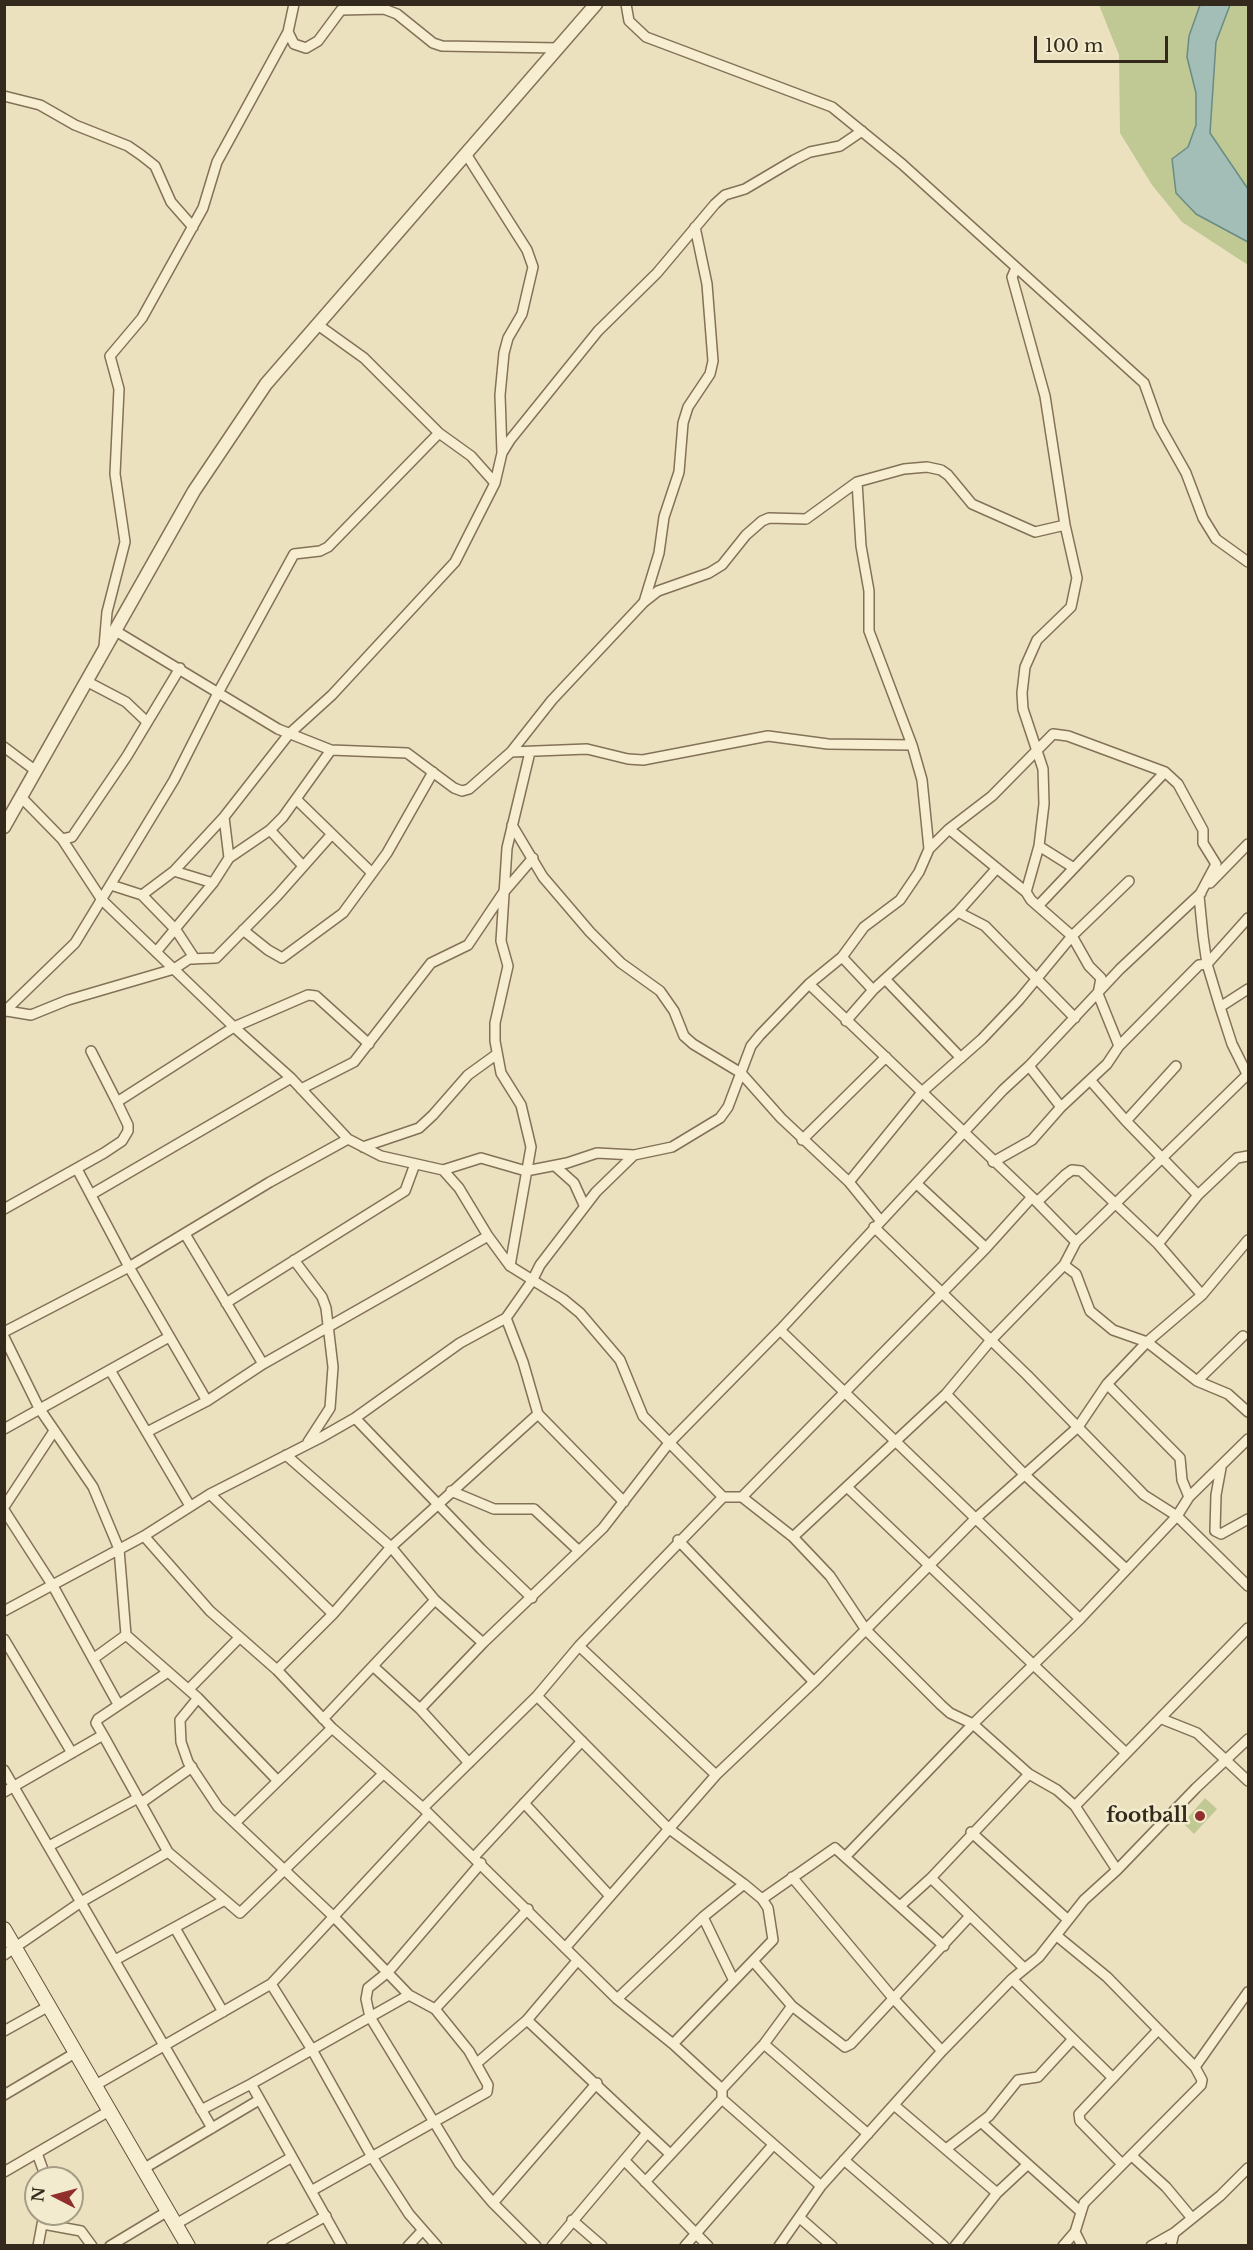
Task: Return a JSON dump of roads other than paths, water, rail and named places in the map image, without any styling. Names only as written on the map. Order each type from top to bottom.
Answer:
[{"type":"main road","points":[[4,1929],[10,1952],[49,2006],[188,2246]]},
{"type":"street","points":[[104,648],[107,612],[125,542],[115,474],[120,389],[110,356],[142,318],[203,208],[217,162],[288,32],[294,4]]},
{"type":"street","points":[[4,827],[194,491],[266,384],[596,4]]},
{"type":"street","points":[[626,4],[629,21],[646,37],[832,107],[902,164],[1144,383],[1159,425],[1186,473],[1203,518],[1216,539],[1248,562]]},
{"type":"street","points":[[288,32],[294,44],[306,48],[318,41],[341,10],[384,9],[397,14],[433,43],[442,46],[558,48]]},
{"type":"street","points":[[4,96],[40,105],[75,125],[128,146],[141,155],[158,171],[171,202],[193,227]]},
{"type":"street","points":[[502,453],[598,331],[657,273],[725,195],[745,189],[810,152],[827,151],[840,146],[862,130]]},
{"type":"street","points":[[142,895],[174,871],[224,817],[290,734],[341,685],[372,648],[455,562],[495,483],[502,453],[500,394],[504,353],[508,338],[522,314],[532,267],[527,250],[466,154]]},
{"type":"street","points":[[644,602],[659,553],[664,517],[679,472],[683,423],[688,407],[710,374],[713,360],[707,284],[695,227]]},
{"type":"street","points":[[1016,268],[1012,276],[1045,396],[1065,525],[1077,578],[1071,607],[1037,640],[1030,653],[1022,693],[1023,709],[1043,769],[1044,793],[1039,846],[1026,892]]},
{"type":"street","points":[[318,325],[364,358],[440,433],[471,456],[495,483]]},
{"type":"street","points":[[6,1011],[75,943],[174,780],[219,691],[294,554],[320,551],[327,547],[440,433]]},
{"type":"street","points":[[114,630],[219,691],[255,716],[290,734],[331,750],[407,753],[454,789],[462,791],[469,789],[511,752],[552,700],[644,602],[658,591],[709,573],[722,565],[746,535],[762,521],[769,518],[806,519],[857,482],[904,470],[935,468],[948,475],[972,504],[1019,525],[1035,532],[1065,525]]},
{"type":"street","points":[[857,482],[861,546],[869,591],[869,631],[912,745],[922,780],[929,849]]},
{"type":"street","points":[[62,839],[72,837],[180,668]]},
{"type":"street","points":[[86,681],[126,702],[147,722]]},
{"type":"street","points":[[21,797],[62,839],[102,900],[234,1027],[291,1078],[348,1139],[381,1156],[443,1170],[481,1158],[526,1171],[555,1166],[597,1153],[634,1155],[672,1147],[712,1125],[728,1107],[751,1046],[809,984],[842,957],[864,927],[900,900],[908,890],[929,849],[949,829],[992,796],[1053,734],[1165,772],[1178,783],[1203,830],[1203,843],[1216,864],[1199,896],[1207,964],[1232,1044],[1248,1075],[1076,1242],[1064,1265],[991,1340],[946,1394],[894,1440],[848,1487],[793,1537]]},
{"type":"street","points":[[511,752],[587,749],[628,759],[643,760],[768,736],[828,744],[912,745]]},
{"type":"street","points":[[4,747],[36,771]]},
{"type":"street","points":[[156,952],[213,883],[230,858],[270,830],[296,799],[331,750]]},
{"type":"street","points":[[510,1266],[531,1147],[521,1105],[501,1073],[495,1041],[498,1002],[508,966],[501,941],[503,893],[512,825],[530,752]]},
{"type":"street","points":[[243,930],[278,957],[288,955],[343,913],[387,853],[433,772]]},
{"type":"street","points":[[1038,906],[1165,772]]},
{"type":"street","points":[[296,799],[371,872]]},
{"type":"street","points":[[224,817],[230,858]]},
{"type":"street","points":[[512,825],[534,858],[543,877],[609,952],[660,991],[674,1011],[684,1036],[693,1044],[741,1073],[802,1140],[849,1182],[877,1223],[941,1294],[991,1340],[1144,1495],[1177,1516],[1248,1586]]},
{"type":"street","points":[[949,829],[1026,892],[1038,906],[1072,936],[1089,966],[1101,978],[1098,994],[1119,1046]]},
{"type":"street","points":[[270,830],[303,866]]},
{"type":"street","points":[[6,1011],[32,1015],[68,1000],[174,969],[189,959],[216,958],[332,834]]},
{"type":"street","points":[[420,1709],[483,1643],[579,1551],[624,1502],[669,1443],[780,1330],[877,1223],[917,1184],[962,1132],[1029,1066],[1120,969],[1199,896],[1248,844]]},
{"type":"street","points":[[1039,846],[1074,868]]},
{"type":"street","points":[[301,1089],[347,1067],[369,1044],[431,963],[468,945],[503,893],[534,858]]},
{"type":"street","points":[[846,1021],[873,990],[958,912],[997,868]]},
{"type":"street","points":[[174,871],[213,883]]},
{"type":"street","points":[[849,1182],[923,1091],[961,1058],[1019,1000],[1072,936],[1130,881]]},
{"type":"street","points":[[111,885],[142,895],[176,930],[195,959]]},
{"type":"street","points":[[958,912],[978,920],[1037,976],[1075,1018]]},
{"type":"street","points":[[993,1162],[1032,1140],[1061,1107],[1107,1064],[1119,1046],[1199,965],[1207,964],[1248,918]]},
{"type":"street","points":[[842,957],[873,990]]},
{"type":"street","points":[[885,979],[961,1058]]},
{"type":"street","points":[[809,984],[923,1091],[1076,1242]]},
{"type":"street","points":[[1220,1007],[1248,989]]},
{"type":"street","points":[[117,1102],[234,1027],[299,997],[316,996],[369,1044]]},
{"type":"street","points":[[4,1209],[122,1141],[128,1131],[128,1125],[91,1051]]},
{"type":"street","points":[[363,1147],[419,1128],[468,1075],[497,1054]]},
{"type":"street","points":[[802,1140],[886,1057]]},
{"type":"street","points":[[1029,1066],[1061,1107]]},
{"type":"street","points":[[1126,1121],[1176,1066]]},
{"type":"street","points":[[92,1194],[291,1078]]},
{"type":"street","points":[[1090,1080],[1126,1121],[1198,1195]]},
{"type":"street","points":[[4,1332],[129,1267],[270,1182],[348,1139]]},
{"type":"street","points":[[4,1611],[144,1536],[210,1494],[355,1418],[460,1343],[506,1318],[532,1281],[540,1265],[584,1205],[634,1155]]},
{"type":"street","points":[[1158,1244],[1198,1195],[1237,1158],[1248,1156]]},
{"type":"street","points":[[226,1303],[405,1191],[415,1164]]},
{"type":"street","points":[[555,1166],[574,1183],[584,1205]]},
{"type":"street","points":[[77,1169],[129,1267],[207,1401]]},
{"type":"street","points":[[443,1170],[459,1188],[488,1236],[510,1266],[563,1299],[580,1313],[620,1360],[643,1416],[723,1497]]},
{"type":"street","points":[[742,1497],[1034,1199],[1072,1170],[1081,1172],[1158,1244],[1202,1295]]},
{"type":"street","points":[[917,1184],[986,1248]]},
{"type":"street","points":[[185,1234],[263,1364]]},
{"type":"street","points":[[147,1432],[207,1401],[263,1364],[488,1236]]},
{"type":"street","points":[[565,1948],[716,1775],[814,1682],[928,1565],[1078,1427],[1107,1384],[1147,1342],[1202,1295],[1248,1240]]},
{"type":"street","points":[[294,1260],[322,1297],[326,1308],[333,1367],[330,1408],[308,1442]]},
{"type":"street","points":[[1064,1265],[1076,1274],[1090,1311],[1113,1330],[1147,1342],[1197,1380],[1221,1389],[1248,1412]]},
{"type":"street","points":[[506,1318],[523,1362],[538,1414],[624,1502]]},
{"type":"street","points":[[780,1330],[1080,1620]]},
{"type":"street","points":[[1197,1380],[1243,1336]]},
{"type":"street","points":[[4,1337],[39,1408],[93,1487],[119,1549],[126,1635],[189,1689],[277,1780]]},
{"type":"street","points":[[4,1429],[169,1337]]},
{"type":"street","points":[[110,1370],[190,1506]]},
{"type":"street","points":[[1107,1384],[1180,1458],[1182,1480],[1189,1497]]},
{"type":"street","points":[[946,1394],[1025,1475],[1126,1569]]},
{"type":"street","points":[[277,1670],[333,1614],[391,1547],[538,1414]]},
{"type":"street","points":[[355,1418],[436,1504],[532,1598]]},
{"type":"street","points":[[54,1431],[4,1508],[53,1586],[118,1704]]},
{"type":"street","points":[[845,1857],[973,1724],[1080,1620],[1177,1516],[1189,1497],[1248,1439]]},
{"type":"street","points":[[286,1455],[391,1547],[435,1600],[483,1643]]},
{"type":"street","points":[[1221,1468],[1216,1495],[1215,1531],[1221,1534],[1248,1519]]},
{"type":"street","points":[[848,1487],[1126,1753]]},
{"type":"street","points":[[451,1491],[494,1509],[534,1509],[579,1551]]},
{"type":"street","points":[[210,1494],[333,1614]]},
{"type":"street","points":[[94,2086],[271,1984],[334,1917],[469,1763],[537,1696],[579,1646],[678,1540],[723,1497],[742,1497],[793,1537],[830,1576],[866,1630],[941,1705],[950,1713],[973,1724],[1029,1774],[1057,1790],[1075,1806],[1117,1870]]},
{"type":"street","points":[[144,1536],[186,1585],[239,1638],[277,1670],[332,1728],[426,1811],[617,1999],[673,2044],[773,2145],[821,2186]]},
{"type":"street","points":[[678,1540],[814,1682]]},
{"type":"street","points":[[323,1719],[435,1600]]},
{"type":"street","points":[[1075,1806],[1248,1628]]},
{"type":"street","points":[[93,1659],[126,1635]]},
{"type":"street","points":[[189,1689],[239,1638]]},
{"type":"street","points":[[4,1639],[72,1753]]},
{"type":"street","points":[[579,1646],[716,1775]]},
{"type":"street","points":[[374,1667],[420,1709],[469,1763]]},
{"type":"street","points":[[168,1672],[118,1704],[97,1721],[168,1852],[223,1901],[241,1912],[283,1868],[383,1774]]},
{"type":"street","points":[[537,1696],[668,1828],[744,1884],[762,1899],[768,1908],[773,1940],[733,1979],[673,2044]]},
{"type":"street","points":[[198,1698],[180,1720],[181,1743],[192,1767],[218,1807],[334,1917],[409,1995],[435,2009],[477,2063],[488,2085],[487,2092],[311,2191]]},
{"type":"street","points":[[1162,1719],[1197,1733],[1248,1781]]},
{"type":"street","points":[[235,1823],[332,1728]]},
{"type":"street","points":[[4,1792],[103,1735]]},
{"type":"street","points":[[780,2245],[821,2186],[942,2051],[1012,1979],[1039,1957],[1057,1936],[1067,1918],[1224,1760],[1248,1739]]},
{"type":"street","points":[[536,2246],[468,2176],[433,2123],[370,2017],[366,1993],[388,1972],[524,1803],[582,1742]]},
{"type":"street","points":[[49,1846],[139,1801],[192,1767]]},
{"type":"street","points":[[4,1770],[212,2128]]},
{"type":"street","points":[[900,1906],[931,1878],[971,1832],[1029,1774]]},
{"type":"street","points":[[524,1803],[609,1895]]},
{"type":"street","points":[[971,1832],[1067,1918]]},
{"type":"street","points":[[762,1899],[835,1848],[944,1946]]},
{"type":"street","points":[[10,1952],[81,1902],[168,1852]]},
{"type":"street","points":[[792,1877],[893,1998],[942,2051]]},
{"type":"street","points":[[931,1878],[1024,1968]]},
{"type":"street","points":[[617,1999],[703,1917],[744,1884]]},
{"type":"street","points":[[115,1960],[223,1901]]},
{"type":"street","points":[[435,2009],[528,1909]]},
{"type":"street","points":[[753,1961],[792,2006],[845,2047],[851,2044],[970,1916]]},
{"type":"street","points":[[703,1917],[733,1979]]},
{"type":"street","points":[[175,1928],[223,2012]]},
{"type":"street","points":[[1057,1936],[1107,1977],[1201,2074],[1201,2085],[1084,2203],[1075,2232],[1063,2246]]},
{"type":"street","points":[[477,2063],[527,2020],[577,1961]]},
{"type":"street","points":[[1012,1979],[1113,2078]]},
{"type":"street","points":[[271,1984],[311,2048],[372,2157],[422,2231],[437,2246]]},
{"type":"street","points":[[1195,2067],[1248,1992]]},
{"type":"street","points":[[201,2110],[252,2084],[311,2048],[409,1995]]},
{"type":"street","points":[[4,2031],[49,2006]]},
{"type":"street","points":[[645,2182],[764,2044],[792,2006]]},
{"type":"street","points":[[527,2020],[597,2083],[670,2154]]},
{"type":"street","points":[[1122,2164],[1080,2121],[1079,2114],[1158,2030]]},
{"type":"street","points":[[946,2149],[989,2116],[1018,2080],[1038,2077],[1073,2038]]},
{"type":"street","points":[[764,2044],[868,2134]]},
{"type":"street","points":[[5,2094],[75,2053]]},
{"type":"street","points":[[493,2203],[597,2083]]},
{"type":"street","points":[[252,2084],[342,2246]]},
{"type":"street","points":[[143,2169],[259,2100]]},
{"type":"street","points":[[894,2105],[997,2193]]},
{"type":"street","points":[[4,2172],[109,2111]]},
{"type":"street","points":[[981,2122],[1080,2211]]},
{"type":"street","points":[[552,2246],[647,2133]]},
{"type":"street","points":[[686,2246],[773,2145]]},
{"type":"street","points":[[37,2153],[42,2166]]},
{"type":"street","points":[[1131,2156],[1166,2187],[1191,2217]]},
{"type":"street","points":[[176,2224],[292,2157]]},
{"type":"street","points":[[624,2160],[708,2246]]},
{"type":"street","points":[[844,2160],[944,2246]]},
{"type":"street","points":[[954,2246],[997,2193],[1028,2165]]},
{"type":"street","points":[[1151,2246],[1173,2233],[1221,2196],[1248,2168]]},
{"type":"street","points":[[110,2246],[168,2211]]},
{"type":"street","points":[[272,2246],[283,2243],[326,2216]]},
{"type":"street","points":[[800,2218],[832,2246]]},
{"type":"street","points":[[572,2220],[601,2245]]},
{"type":"street","points":[[38,2246],[43,2226]]},
{"type":"street","points":[[54,2226],[81,2231],[92,2246]]},
{"type":"street","points":[[408,2246],[422,2231]]},
{"type":"street","points":[[1075,2232],[1085,2245]]},
{"type":"street","points":[[1171,2246],[1173,2233]]},
{"type":"water","points":[[1200,5],[1230,5],[1216,42],[1210,133],[1248,189],[1248,242],[1196,214],[1176,193],[1172,159],[1188,147],[1196,125],[1196,93],[1187,57],[1189,36]]},
{"type":"place","name":"football","points":[[1200,1816]]}]
